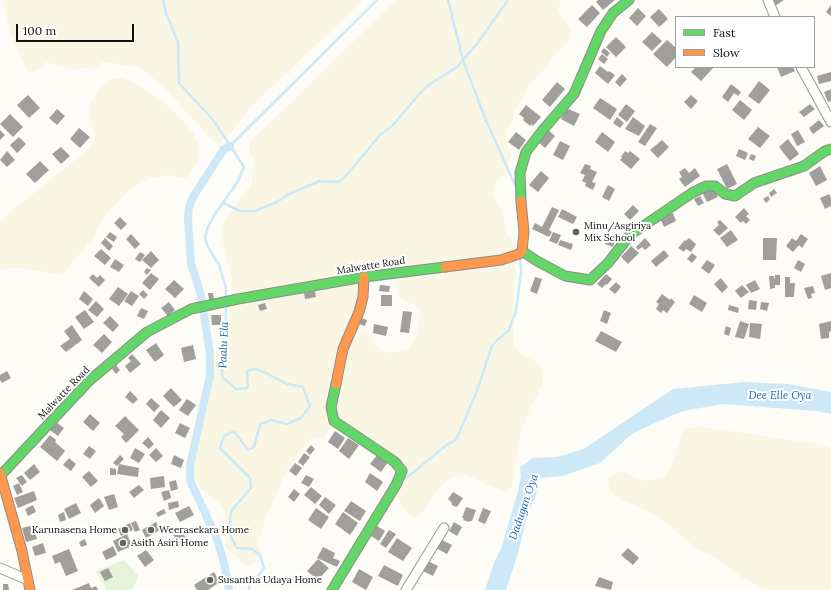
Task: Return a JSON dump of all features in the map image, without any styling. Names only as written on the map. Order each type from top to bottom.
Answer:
[{"type":"street","points":[[629,0],[613,13],[601,31],[574,94],[526,152],[520,173],[521,206],[524,232],[522,251],[536,261],[565,276],[590,280],[608,263],[630,236],[692,193],[706,186],[715,186],[725,194],[735,196],[754,183],[804,166],[825,151],[831,149]]},
{"type":"street","points":[[768,0],[775,16]]},
{"type":"street","points":[[802,68],[831,122]]},
{"type":"street","name":"Malwatte Road","points":[[1,474],[89,381],[147,332],[191,310],[208,305],[364,277],[501,260],[514,257],[522,251]]},
{"type":"street","points":[[332,590],[396,485],[402,471],[395,462],[334,421],[331,407],[344,349],[359,312],[363,297],[364,277]]},
{"type":"street","points":[[1,474],[22,551],[30,590]]},
{"type":"street","points":[[406,590],[444,528]]},
{"type":"street","points":[[0,568],[28,580]]},
{"type":"shaded area","points":[[3,0],[363,0],[249,109],[231,133],[218,143],[210,138],[163,86],[139,67],[102,62],[99,67],[73,69],[46,62],[41,68],[32,73],[27,70],[10,32]]},
{"type":"shaded area","points":[[396,0],[561,0],[558,10],[572,30],[568,42],[557,52],[548,65],[528,87],[514,111],[513,120],[508,128],[505,139],[511,155],[506,174],[495,183],[492,195],[502,210],[507,234],[522,251],[514,257],[516,272],[514,289],[513,344],[523,356],[534,360],[542,368],[543,384],[529,410],[520,437],[512,486],[506,493],[466,475],[455,476],[446,481],[416,519],[410,516],[398,499],[396,485],[402,471],[334,421],[324,437],[310,439],[285,474],[267,515],[258,541],[261,553],[255,561],[248,567],[225,547],[225,513],[219,503],[200,489],[193,470],[211,392],[218,341],[221,334],[229,324],[232,278],[221,236],[224,221],[252,183],[253,159],[249,150],[250,142]],"holes":[[[398,273],[397,290],[400,298],[414,305],[420,311],[418,335],[409,348],[391,353],[379,349],[372,343],[371,335],[366,331],[352,331],[364,277]]]},
{"type":"shaded area","points":[[123,78],[140,86],[161,100],[179,116],[194,134],[200,149],[198,162],[189,176],[184,178],[169,175],[150,178],[129,190],[108,212],[92,239],[62,275],[22,268],[0,269],[0,222],[15,208],[84,153],[95,140],[94,131],[89,116],[91,103],[99,89],[109,80]]},
{"type":"shaded area","points":[[703,427],[818,444],[831,448],[831,590],[767,590],[744,579],[722,562],[697,549],[659,517],[621,500],[609,491],[608,478],[620,471],[645,481],[665,477],[672,465],[684,428]]},
{"type":"green space","points":[[124,560],[138,576],[135,585],[129,590],[106,590],[96,571]]},
{"type":"water","name":"Dee Elle Oya","points":[[744,382],[787,384],[831,392],[831,414],[816,411],[723,404],[683,411],[632,434],[600,463],[563,476],[539,478],[535,499],[529,509],[518,553],[506,590],[485,590],[494,563],[502,546],[518,491],[521,476],[520,467],[533,458],[557,457],[584,449],[673,389]]},
{"type":"building","points":[[598,0],[615,0],[603,10],[596,2]]},
{"type":"building","points":[[770,0],[784,0],[775,6]]},
{"type":"building","points":[[592,5],[600,13],[587,27],[578,19]]},
{"type":"building","points":[[831,5],[831,16],[826,12]]},
{"type":"building","points":[[638,8],[646,16],[637,26],[629,18]]},
{"type":"building","points":[[659,9],[668,19],[659,27],[650,17]]},
{"type":"building","points":[[652,32],[662,41],[652,51],[642,42]]},
{"type":"building","points":[[616,37],[626,47],[616,57],[606,47]]},
{"type":"building","points":[[667,40],[675,47],[675,58],[667,67],[653,54]]},
{"type":"building","points":[[604,48],[610,53],[607,57],[601,52]]},
{"type":"building","points":[[602,54],[608,59],[604,64],[598,59]]},
{"type":"building","points":[[600,66],[615,75],[608,84],[595,73]]},
{"type":"building","points":[[695,68],[713,68],[701,81],[691,72]]},
{"type":"building","points":[[777,68],[794,68],[795,71],[781,77]]},
{"type":"building","points":[[831,72],[831,81],[819,84],[817,76]]},
{"type":"building","points":[[622,74],[627,79],[620,87],[615,82]]},
{"type":"building","points":[[759,81],[770,90],[759,104],[748,96]]},
{"type":"building","points":[[557,82],[565,89],[550,107],[542,100]]},
{"type":"building","points":[[731,84],[741,92],[738,96],[734,93],[728,102],[722,97]]},
{"type":"building","points":[[831,89],[831,101],[828,102],[824,92]]},
{"type":"building","points":[[28,95],[40,108],[29,118],[17,105]]},
{"type":"building","points":[[691,95],[698,101],[691,109],[684,102]]},
{"type":"building","points":[[600,98],[617,109],[610,120],[593,108]]},
{"type":"building","points":[[740,100],[752,110],[744,120],[732,110]]},
{"type":"building","points":[[626,104],[635,111],[627,122],[618,115]]},
{"type":"building","points":[[810,104],[815,109],[804,117],[799,112]]},
{"type":"building","points":[[526,105],[541,117],[533,126],[531,124],[530,126],[523,120],[524,118],[519,114]]},
{"type":"building","points":[[566,108],[580,114],[574,126],[561,119]]},
{"type":"building","points":[[57,109],[65,116],[57,125],[49,118]]},
{"type":"building","points":[[10,114],[23,127],[13,137],[0,124]]},
{"type":"building","points":[[617,117],[624,123],[620,128],[613,123]]},
{"type":"building","points":[[633,117],[645,126],[639,136],[625,129]]},
{"type":"building","points":[[819,120],[824,126],[813,134],[809,128]]},
{"type":"building","points":[[650,124],[657,128],[645,146],[638,142]]},
{"type":"building","points":[[758,127],[770,136],[760,148],[748,139]]},
{"type":"building","points":[[79,128],[90,137],[80,148],[70,139]]},
{"type":"building","points":[[547,129],[555,136],[545,148],[537,141]]},
{"type":"building","points":[[0,130],[5,135],[0,140]]},
{"type":"building","points":[[798,130],[805,142],[797,146],[791,134]]},
{"type":"building","points":[[516,132],[526,140],[519,150],[508,142]]},
{"type":"building","points":[[602,132],[615,142],[608,152],[595,142]]},
{"type":"building","points":[[19,137],[26,144],[17,153],[10,145]]},
{"type":"building","points":[[788,139],[799,154],[790,161],[779,147]]},
{"type":"building","points":[[662,140],[669,147],[658,158],[650,150]]},
{"type":"building","points":[[560,141],[570,146],[563,160],[553,155]]},
{"type":"building","points":[[61,147],[70,156],[61,164],[52,154]]},
{"type":"building","points":[[739,149],[748,153],[745,160],[736,156]]},
{"type":"building","points":[[7,151],[15,160],[7,167],[0,160]]},
{"type":"building","points":[[625,151],[628,153],[630,151],[640,159],[631,169],[620,160]]},
{"type":"building","points":[[751,154],[756,156],[754,161],[749,159]]},
{"type":"building","points":[[40,161],[49,170],[35,183],[26,174]]},
{"type":"building","points":[[585,164],[591,166],[590,169],[597,172],[592,182],[596,183],[593,190],[585,186],[586,183],[582,181],[585,175],[580,173]]},
{"type":"building","points":[[727,164],[737,184],[727,189],[717,169]]},
{"type":"building","points":[[820,166],[827,180],[816,186],[809,173]]},
{"type":"building","points":[[685,168],[689,173],[695,168],[700,176],[685,187],[679,179],[682,177],[679,172]]},
{"type":"building","points":[[541,171],[549,178],[538,192],[529,185]]},
{"type":"building","points":[[608,185],[615,189],[609,201],[602,197]]},
{"type":"building","points":[[713,187],[718,197],[707,202],[702,192]]},
{"type":"building","points":[[774,189],[777,193],[771,197],[769,193]]},
{"type":"building","points":[[829,194],[831,198],[831,206],[825,209],[820,198]]},
{"type":"building","points":[[700,196],[704,203],[698,206],[694,199]]},
{"type":"building","points":[[768,196],[770,199],[766,203],[763,199]]},
{"type":"building","points":[[633,205],[639,211],[630,220],[624,214]]},
{"type":"building","points":[[552,207],[559,210],[549,230],[552,232],[549,237],[532,229],[535,223],[542,227]]},
{"type":"building","points":[[744,208],[749,214],[746,216],[750,220],[746,224],[743,221],[741,223],[735,217]]},
{"type":"building","points":[[562,209],[577,217],[573,224],[558,217]]},
{"type":"building","points":[[673,213],[676,221],[664,227],[660,218]]},
{"type":"building","points":[[120,217],[127,224],[121,230],[114,223]]},
{"type":"building","points":[[720,220],[728,228],[719,236],[713,230],[719,225],[717,222]]},
{"type":"building","points":[[731,230],[738,240],[727,247],[720,238]]},
{"type":"building","points":[[110,232],[117,237],[114,242],[106,237]]},
{"type":"building","points":[[553,232],[561,235],[557,244],[549,241]]},
{"type":"building","points":[[131,234],[140,244],[135,249],[126,239]]},
{"type":"building","points":[[609,234],[617,237],[613,247],[605,244]]},
{"type":"building","points":[[801,234],[808,239],[802,248],[799,245],[793,252],[786,246],[792,238],[796,241]]},
{"type":"building","points":[[105,238],[113,246],[109,251],[101,243]]},
{"type":"building","points":[[645,238],[651,245],[645,250],[642,247],[638,250],[636,247]]},
{"type":"building","points":[[689,238],[696,244],[691,252],[686,249],[684,252],[678,248],[685,240],[686,241]]},
{"type":"building","points":[[763,238],[777,238],[776,260],[763,260]]},
{"type":"building","points":[[560,240],[573,244],[571,250],[558,245]]},
{"type":"building","points":[[631,246],[639,253],[628,264],[621,257]]},
{"type":"building","points":[[101,249],[111,258],[105,265],[94,256]]},
{"type":"building","points":[[664,250],[669,256],[656,267],[651,261]]},
{"type":"building","points":[[151,251],[159,260],[151,268],[142,260]]},
{"type":"building","points":[[140,252],[145,255],[140,262],[135,259]]},
{"type":"building","points":[[692,253],[697,257],[692,263],[687,259]]},
{"type":"building","points":[[115,259],[124,265],[119,272],[110,267]]},
{"type":"building","points":[[707,260],[715,265],[709,274],[701,268]]},
{"type":"building","points":[[798,260],[805,264],[801,272],[794,268]]},
{"type":"building","points":[[147,268],[151,270],[147,275],[144,272]]},
{"type":"building","points":[[151,273],[159,279],[150,290],[142,283]]},
{"type":"building","points":[[831,273],[831,288],[825,290],[821,276]]},
{"type":"building","points":[[93,274],[97,278],[100,275],[105,280],[99,287],[89,278]]},
{"type":"building","points":[[606,274],[612,279],[602,288],[597,284]]},
{"type":"building","points":[[775,275],[780,275],[780,285],[775,285],[775,288],[770,289],[769,276],[774,276],[775,280]]},
{"type":"building","points":[[535,277],[542,279],[537,294],[530,291]]},
{"type":"building","points":[[785,277],[790,277],[790,283],[795,283],[794,297],[785,297]]},
{"type":"building","points":[[721,278],[728,287],[722,293],[714,284]]},
{"type":"building","points":[[174,280],[184,289],[175,298],[165,289]]},
{"type":"building","points":[[755,280],[760,289],[751,293],[746,285]]},
{"type":"building","points":[[616,282],[621,287],[615,294],[609,289]]},
{"type":"building","points":[[380,285],[390,286],[389,292],[379,291]]},
{"type":"building","points":[[742,285],[749,292],[741,298],[735,291]]},
{"type":"building","points":[[813,286],[815,293],[811,294],[812,298],[808,299],[804,288]]},
{"type":"building","points":[[118,287],[128,294],[119,306],[109,299]]},
{"type":"building","points":[[143,290],[148,295],[144,299],[139,294]]},
{"type":"building","points":[[84,291],[93,299],[88,306],[79,299]]},
{"type":"building","points":[[131,291],[139,296],[132,306],[124,301]]},
{"type":"building","points":[[315,291],[316,297],[305,299],[304,293]]},
{"type":"building","points":[[208,293],[213,293],[214,299],[209,300]]},
{"type":"building","points":[[662,294],[670,300],[671,298],[675,302],[667,313],[663,310],[661,313],[656,309],[659,304],[656,302]]},
{"type":"building","points":[[381,295],[392,295],[392,306],[381,306]]},
{"type":"building","points":[[694,295],[707,303],[702,312],[689,304]]},
{"type":"building","points":[[749,300],[757,301],[756,310],[748,309]]},
{"type":"building","points":[[96,301],[104,309],[97,317],[88,310]]},
{"type":"building","points":[[169,302],[175,310],[168,316],[161,308]]},
{"type":"building","points":[[761,302],[769,303],[767,311],[760,309]]},
{"type":"building","points":[[265,303],[267,309],[260,311],[258,305]]},
{"type":"building","points":[[729,305],[739,308],[738,313],[728,310]]},
{"type":"building","points":[[141,308],[148,311],[144,319],[137,316]]},
{"type":"building","points":[[85,310],[94,322],[84,329],[75,317]]},
{"type":"building","points":[[604,310],[611,313],[607,324],[600,321]]},
{"type":"building","points":[[403,311],[412,312],[409,333],[400,332]]},
{"type":"building","points":[[211,315],[221,315],[221,325],[212,325]]},
{"type":"building","points":[[110,316],[119,325],[113,332],[103,323]]},
{"type":"building","points":[[361,318],[367,320],[365,326],[359,324]]},
{"type":"building","points":[[740,321],[749,324],[744,339],[735,337]]},
{"type":"building","points":[[831,321],[829,338],[821,339],[819,324]]},
{"type":"building","points":[[750,323],[762,324],[760,339],[749,337]]},
{"type":"building","points":[[374,324],[388,327],[386,336],[373,333]]},
{"type":"building","points":[[72,325],[82,340],[66,352],[60,346],[70,339],[64,331]]},
{"type":"building","points":[[726,326],[731,328],[729,336],[724,334]]},
{"type":"building","points":[[601,331],[622,342],[616,352],[595,341]]},
{"type":"building","points":[[104,334],[112,342],[102,353],[93,345]]},
{"type":"building","points":[[156,343],[164,355],[155,362],[146,350]]},
{"type":"building","points":[[193,345],[196,359],[184,362],[181,348]]},
{"type":"building","points":[[132,354],[141,364],[130,373],[125,366],[131,361],[128,358]]},
{"type":"building","points":[[116,365],[120,370],[116,374],[112,369]]},
{"type":"building","points":[[7,371],[11,378],[2,383],[0,380],[0,375]]},
{"type":"building","points":[[171,388],[182,400],[174,407],[163,396]]},
{"type":"building","points":[[130,391],[138,399],[133,404],[125,397]]},
{"type":"building","points":[[151,398],[160,406],[154,412],[146,404]]},
{"type":"building","points":[[187,399],[196,405],[188,416],[179,410]]},
{"type":"building","points":[[161,410],[170,418],[161,428],[153,420]]},
{"type":"building","points":[[90,414],[100,423],[93,431],[83,422]]},
{"type":"building","points":[[125,416],[139,430],[126,443],[121,437],[124,434],[115,426]]},
{"type":"building","points":[[56,422],[64,428],[58,436],[50,430]]},
{"type":"building","points":[[180,423],[190,428],[185,438],[175,433]]},
{"type":"building","points":[[335,431],[345,438],[338,449],[328,442]]},
{"type":"building","points":[[50,435],[65,451],[57,461],[40,447]]},
{"type":"building","points":[[148,437],[154,444],[149,449],[142,443]]},
{"type":"building","points":[[348,438],[359,445],[349,459],[339,451]]},
{"type":"building","points":[[311,445],[315,449],[310,455],[306,451]]},
{"type":"building","points":[[89,446],[96,451],[90,459],[83,454]]},
{"type":"building","points":[[135,448],[145,454],[139,463],[130,458]]},
{"type":"building","points":[[156,448],[163,456],[156,462],[149,455]]},
{"type":"building","points":[[304,453],[310,457],[303,466],[298,462]]},
{"type":"building","points":[[378,454],[388,462],[381,472],[370,464]]},
{"type":"building","points":[[120,455],[124,459],[117,466],[113,463]]},
{"type":"building","points":[[174,455],[184,460],[181,468],[171,464]]},
{"type":"building","points":[[69,458],[76,464],[71,471],[63,465]]},
{"type":"building","points":[[295,463],[302,468],[296,476],[289,471]]},
{"type":"building","points":[[34,464],[40,472],[30,480],[24,473]]},
{"type":"building","points":[[119,464],[139,468],[138,477],[117,474]]},
{"type":"building","points":[[110,468],[116,469],[116,475],[110,475]]},
{"type":"building","points":[[89,471],[98,481],[91,487],[82,477]]},
{"type":"building","points":[[370,473],[383,482],[377,491],[365,482]]},
{"type":"building","points":[[22,475],[27,482],[22,486],[16,478]]},
{"type":"building","points":[[306,475],[314,479],[309,487],[301,483]]},
{"type":"building","points":[[164,476],[165,487],[151,489],[150,478]]},
{"type":"building","points":[[176,480],[178,489],[171,491],[169,482]]},
{"type":"building","points":[[19,483],[23,492],[17,495],[13,486]]},
{"type":"building","points":[[139,485],[144,490],[134,498],[129,492]]},
{"type":"building","points":[[311,487],[322,496],[315,504],[304,495]]},
{"type":"building","points":[[294,489],[300,494],[294,502],[288,497]]},
{"type":"building","points":[[169,490],[171,498],[164,501],[161,492]]},
{"type":"building","points":[[34,491],[37,500],[18,508],[14,498]]},
{"type":"building","points":[[453,492],[463,498],[457,507],[451,504],[452,503],[448,499]]},
{"type":"building","points":[[114,494],[118,507],[109,510],[104,497]]},
{"type":"building","points":[[325,497],[336,505],[329,514],[319,505]]},
{"type":"building","points":[[99,498],[104,506],[95,513],[90,505]]},
{"type":"building","points":[[178,501],[179,507],[169,510],[168,503]]},
{"type":"building","points":[[351,501],[366,511],[360,521],[344,511]]},
{"type":"building","points":[[76,503],[81,513],[69,519],[64,509]]},
{"type":"building","points":[[33,505],[36,512],[28,516],[25,509]]},
{"type":"building","points":[[189,506],[194,515],[180,522],[175,513]]},
{"type":"building","points":[[466,507],[476,510],[472,521],[469,522],[463,520],[464,518],[462,518]]},
{"type":"building","points":[[316,508],[329,517],[321,529],[308,520]]},
{"type":"building","points":[[483,508],[491,511],[485,524],[478,521]]},
{"type":"building","points":[[164,509],[166,513],[158,517],[156,513]]},
{"type":"building","points":[[64,512],[66,520],[60,522],[58,515]]},
{"type":"building","points":[[343,512],[358,523],[350,535],[335,524]]},
{"type":"building","points":[[136,521],[140,530],[135,532],[131,523]]},
{"type":"building","name":"Weerasekara Home","points":[[156,522],[160,530],[146,538],[142,530]]},
{"type":"building","points":[[454,522],[462,527],[457,536],[449,531]]},
{"type":"building","name":"Karunasena Home","points":[[130,523],[133,530],[121,536],[118,529]]},
{"type":"building","points":[[33,525],[37,539],[26,542],[22,528]]},
{"type":"building","points":[[377,526],[385,531],[379,541],[371,536]]},
{"type":"building","points":[[180,530],[188,540],[182,545],[173,535]]},
{"type":"building","points":[[389,530],[396,534],[386,548],[380,544]]},
{"type":"building","name":"Asith Asiri Home","points":[[127,534],[132,546],[118,552],[113,541]]},
{"type":"building","points":[[397,538],[412,548],[403,561],[388,552]]},
{"type":"building","points":[[85,539],[87,545],[81,547],[79,542]]},
{"type":"building","points":[[440,539],[452,545],[447,554],[436,548]]},
{"type":"building","points":[[43,543],[46,553],[35,556],[32,547]]},
{"type":"building","points":[[113,546],[117,555],[106,560],[102,552]]},
{"type":"building","points":[[323,547],[335,553],[333,558],[340,561],[337,567],[317,558]]},
{"type":"building","points":[[628,548],[639,558],[633,565],[621,555]]},
{"type":"building","points":[[69,549],[78,571],[66,576],[60,562],[55,564],[52,556]]},
{"type":"building","points":[[146,550],[154,560],[145,567],[137,556]]},
{"type":"building","points":[[318,559],[329,568],[318,580],[307,571]]},
{"type":"building","points":[[428,561],[438,566],[433,576],[423,571]]},
{"type":"building","points":[[384,565],[403,575],[398,586],[378,576]]},
{"type":"building","points":[[108,568],[113,577],[105,581],[100,572]]},
{"type":"building","points":[[359,569],[373,577],[366,590],[352,582]]},
{"type":"building","name":"Susantha Udaya Home","points":[[214,572],[220,582],[208,590],[197,590],[194,585]]},
{"type":"building","points":[[599,577],[613,582],[611,590],[595,586]]},
{"type":"building","points":[[89,583],[91,588],[96,586],[98,590],[72,590]]},
{"type":"building","points":[[3,584],[8,584],[9,590],[3,590]]},
{"type":"waterway","name":"Paalu Ela","points":[[163,0],[166,13],[178,42],[179,83],[214,121],[244,167],[238,181],[215,214],[207,229],[205,238],[208,247],[219,265],[226,288],[226,298]]},
{"type":"waterway","points":[[230,146],[377,0]]},
{"type":"waterway","points":[[448,0],[463,60],[485,118],[515,185]]},
{"type":"waterway","points":[[223,203],[240,211],[255,211],[320,181],[338,182],[345,177],[380,135],[392,126],[423,90],[457,67],[477,44],[508,0]]},
{"type":"waterway","points":[[229,590],[224,563],[217,539],[190,480],[190,465],[210,376],[210,354],[201,296],[191,264],[188,219],[189,207],[193,197],[224,149],[230,146]]},
{"type":"waterway","points":[[405,479],[448,444],[456,440],[475,396],[492,346],[509,330],[516,311],[521,272],[520,257]]},
{"type":"waterway","name":"Paalu Ela","points":[[226,305],[222,351],[222,377],[236,389],[248,388],[247,371],[254,369],[264,372],[287,384],[303,387],[310,406],[301,418],[287,424],[271,420],[260,424],[254,447],[248,450],[234,431],[224,436],[220,448],[250,478],[251,488],[232,510],[230,518],[231,537],[237,548],[252,549],[260,555],[264,568],[259,575],[250,582],[249,590]]},
{"type":"traffic: fast","points":[[521,201],[520,173],[526,152],[574,94],[601,31],[613,13],[629,0]]},
{"type":"traffic: fast","points":[[522,251],[565,276],[590,280],[608,263],[630,235],[692,193],[706,186],[715,186],[725,194],[735,196],[754,183],[804,166],[825,151],[831,149]]},
{"type":"traffic: fast","points":[[1,475],[89,381],[147,332],[191,309],[238,299],[364,277],[445,267]]},
{"type":"traffic: fast","points":[[332,590],[396,485],[402,471],[395,462],[334,421],[331,407],[336,384]]},
{"type":"traffic: slow","points":[[445,267],[501,260],[519,254],[522,251],[524,232],[521,201]]},
{"type":"traffic: slow","points":[[336,384],[343,349],[359,312],[363,297],[364,277]]},
{"type":"traffic: slow","points":[[0,473],[22,551],[30,590]]},
{"type":"place","name":"Minu/Asgiriya Mix School","points":[[576,232]]},
{"type":"place","name":"Karunasena Home","points":[[125,530]]},
{"type":"place","name":"Weerasekara Home","points":[[151,530]]},
{"type":"place","name":"Asith Asiri Home","points":[[123,543]]},
{"type":"place","name":"Susantha Udaya Home","points":[[210,580]]},
{"type":"water label","name":"Dadugan Oya","points":[[524,507]]}]
